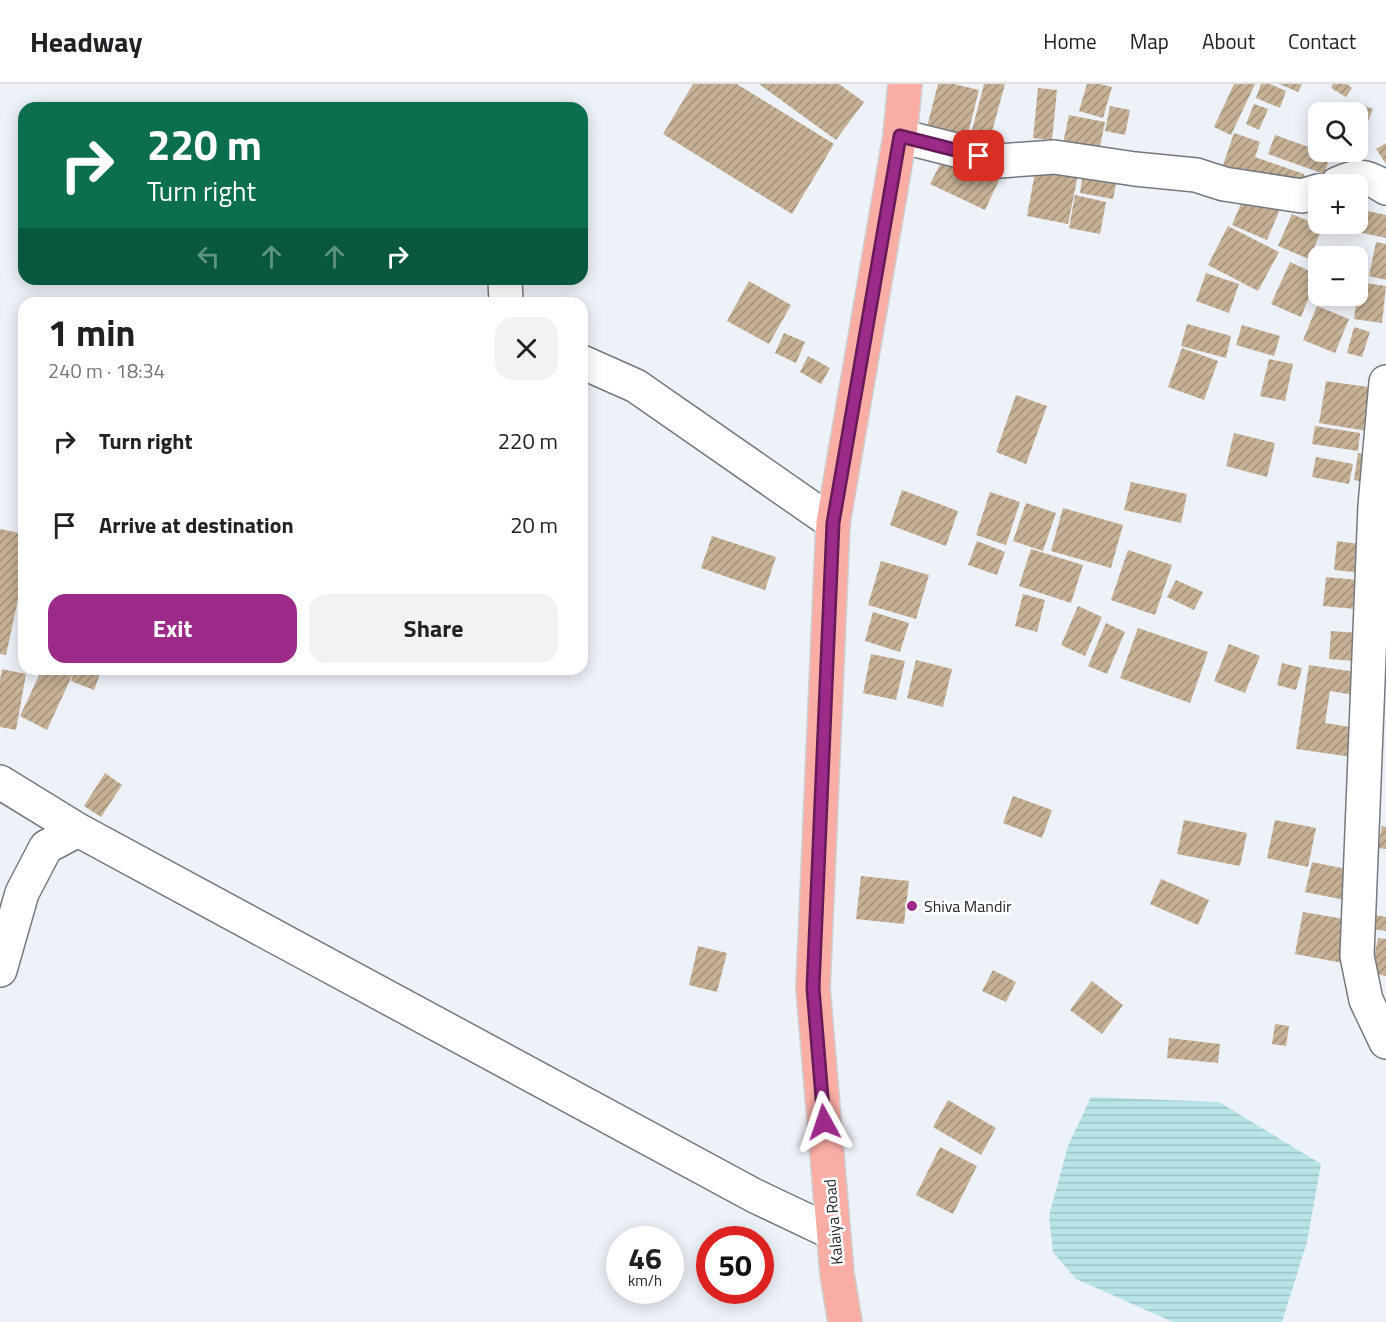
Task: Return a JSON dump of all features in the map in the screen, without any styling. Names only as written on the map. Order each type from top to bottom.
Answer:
[{"type":"main road","name":"Kalaiya Road","points":[[845,1322],[833,1233],[813,988],[833,523],[900,136],[905,84]]},
{"type":"street","points":[[900,136],[999,161],[1054,157],[1196,175],[1224,184],[1302,196],[1308,194]]},
{"type":"street","points":[[1368,178],[1386,188]]},
{"type":"street","points":[[588,365],[636,386],[833,523]]},
{"type":"street","points":[[1386,382],[1375,506],[1357,956],[1366,1000],[1386,1042]]},
{"type":"street","points":[[0,782],[78,830],[745,1191],[833,1233]]},
{"type":"street","points":[[0,970],[22,893],[46,847],[78,830]]},
{"type":"water","points":[[1091,1097],[1219,1102],[1321,1164],[1307,1242],[1282,1322],[1173,1322],[1076,1279],[1053,1252],[1049,1216],[1068,1146]]},
{"type":"building","points":[[693,84],[737,84],[834,144],[792,214],[663,134]]},
{"type":"building","points":[[759,84],[839,84],[864,102],[836,140]]},
{"type":"building","points":[[938,84],[954,84],[979,90],[967,138],[927,127]]},
{"type":"building","points":[[984,84],[1005,84],[990,139],[971,134]]},
{"type":"building","points":[[1087,84],[1112,87],[1103,118],[1079,111]]},
{"type":"building","points":[[1234,84],[1255,84],[1231,135],[1214,127]]},
{"type":"building","points":[[1261,84],[1270,84],[1286,91],[1280,108],[1256,98]]},
{"type":"building","points":[[1279,84],[1302,84],[1298,92]]},
{"type":"building","points":[[1333,84],[1347,84],[1352,88],[1346,97],[1331,88]]},
{"type":"building","points":[[1038,88],[1057,90],[1052,140],[1033,138]]},
{"type":"building","points":[[1254,104],[1268,109],[1259,130],[1246,124]]},
{"type":"building","points":[[1110,106],[1130,110],[1125,135],[1105,131]]},
{"type":"building","points":[[1368,107],[1373,109],[1368,121]]},
{"type":"building","points":[[1069,115],[1105,122],[1098,156],[1062,148]]},
{"type":"building","points":[[1234,133],[1260,142],[1255,157],[1304,174],[1308,188],[1221,171]]},
{"type":"building","points":[[1275,135],[1308,147],[1308,162],[1328,162],[1324,174],[1268,154]]},
{"type":"building","points":[[1386,143],[1386,164],[1376,149]]},
{"type":"building","points":[[946,153],[1000,178],[985,210],[930,184]]},
{"type":"building","points":[[1037,162],[1079,170],[1068,224],[1027,216]]},
{"type":"building","points":[[1083,173],[1117,179],[1113,199],[1080,193]]},
{"type":"building","points":[[1245,194],[1280,209],[1267,240],[1232,225]]},
{"type":"building","points":[[1075,195],[1106,202],[1100,234],[1069,228]]},
{"type":"building","points":[[1368,211],[1386,215],[1386,238],[1367,234]]},
{"type":"building","points":[[1292,214],[1308,221],[1308,234],[1320,234],[1315,246],[1308,246],[1308,259],[1278,246]]},
{"type":"building","points":[[1228,226],[1279,252],[1258,291],[1208,265]]},
{"type":"building","points":[[1376,242],[1386,244],[1386,280],[1369,276]]},
{"type":"building","points":[[1290,262],[1308,270],[1308,300],[1301,317],[1271,304]]},
{"type":"building","points":[[1206,273],[1239,284],[1229,313],[1196,301]]},
{"type":"building","points":[[749,281],[791,305],[769,344],[727,321]]},
{"type":"building","points":[[1368,283],[1386,286],[1382,323],[1354,319],[1356,306],[1368,306]]},
{"type":"building","points":[[1317,306],[1349,319],[1335,353],[1303,340]]},
{"type":"building","points":[[1187,324],[1231,336],[1226,358],[1181,346]]},
{"type":"building","points":[[1242,325],[1280,336],[1274,356],[1236,345]]},
{"type":"building","points":[[1354,327],[1370,332],[1362,357],[1347,353]]},
{"type":"building","points":[[784,333],[805,342],[796,363],[775,353]]},
{"type":"building","points":[[1182,348],[1218,361],[1204,400],[1168,387]]},
{"type":"building","points":[[808,356],[830,368],[821,384],[800,372]]},
{"type":"building","points":[[1269,359],[1293,364],[1285,401],[1260,396]]},
{"type":"building","points":[[1326,381],[1375,388],[1367,431],[1319,423]]},
{"type":"building","points":[[1016,395],[1047,406],[1026,464],[996,452]]},
{"type":"building","points":[[1315,426],[1360,433],[1358,451],[1312,444]]},
{"type":"building","points":[[1234,433],[1275,443],[1267,477],[1226,466]]},
{"type":"building","points":[[1358,453],[1374,456],[1370,483],[1354,480]]},
{"type":"building","points":[[1316,457],[1353,464],[1349,484],[1312,477]]},
{"type":"building","points":[[1131,482],[1187,494],[1181,523],[1124,510]]},
{"type":"building","points":[[902,490],[958,511],[946,546],[890,525]]},
{"type":"building","points":[[990,492],[1020,502],[1006,545],[976,535]]},
{"type":"building","points":[[1026,503],[1056,513],[1043,551],[1013,541]]},
{"type":"building","points":[[1063,508],[1123,525],[1111,568],[1051,551]]},
{"type":"building","points":[[0,529],[18,533],[18,600],[6,655],[0,654]]},
{"type":"building","points":[[712,536],[776,557],[765,590],[701,568]]},
{"type":"building","points":[[977,541],[1005,552],[997,575],[968,565]]},
{"type":"building","points":[[1337,541],[1365,545],[1362,573],[1334,570]]},
{"type":"building","points":[[1031,549],[1083,565],[1071,603],[1019,586]]},
{"type":"building","points":[[1128,550],[1172,565],[1155,615],[1111,600]]},
{"type":"building","points":[[881,561],[929,575],[916,619],[868,605]]},
{"type":"building","points":[[1326,577],[1359,580],[1356,609],[1323,606]]},
{"type":"building","points":[[1176,580],[1203,592],[1194,610],[1167,597]]},
{"type":"building","points":[[1023,594],[1045,600],[1037,632],[1015,626]]},
{"type":"building","points":[[1078,606],[1102,617],[1085,656],[1061,645]]},
{"type":"building","points":[[873,612],[909,623],[900,652],[865,641]]},
{"type":"building","points":[[1106,623],[1125,632],[1107,674],[1088,666]]},
{"type":"building","points":[[1138,628],[1208,652],[1190,703],[1120,678]]},
{"type":"building","points":[[1331,631],[1359,633],[1356,661],[1329,659]]},
{"type":"building","points":[[1229,644],[1260,656],[1245,693],[1214,681]]},
{"type":"building","points":[[871,654],[905,661],[896,700],[863,693]]},
{"type":"building","points":[[916,660],[952,669],[943,707],[907,698]]},
{"type":"building","points":[[1282,663],[1302,668],[1296,690],[1277,685]]},
{"type":"building","points":[[1309,665],[1363,673],[1360,696],[1330,691],[1325,723],[1356,728],[1352,757],[1296,749]]},
{"type":"building","points":[[2,669],[18,672],[18,675],[26,675],[16,730],[0,727]]},
{"type":"building","points":[[39,675],[72,675],[47,730],[20,716]]},
{"type":"building","points":[[73,675],[100,675],[94,690],[71,681]]},
{"type":"building","points":[[105,773],[122,785],[101,817],[84,806]]},
{"type":"building","points":[[1013,796],[1052,810],[1042,838],[1003,823]]},
{"type":"building","points":[[1184,820],[1247,833],[1240,866],[1177,854]]},
{"type":"building","points":[[1275,820],[1316,828],[1308,867],[1267,858]]},
{"type":"building","points":[[1382,826],[1386,827],[1386,849],[1378,848]]},
{"type":"building","points":[[1312,862],[1356,871],[1350,901],[1305,892]]},
{"type":"building","points":[[861,876],[909,881],[904,924],[856,919]]},
{"type":"building","points":[[1161,879],[1209,900],[1198,925],[1150,904]]},
{"type":"building","points":[[1303,912],[1356,921],[1348,964],[1295,954]]},
{"type":"building","points":[[1375,915],[1386,917],[1386,931],[1373,929]]},
{"type":"building","points":[[1378,938],[1386,939],[1386,976],[1371,973]]},
{"type":"building","points":[[698,946],[727,953],[717,992],[689,985]]},
{"type":"building","points":[[993,970],[1016,982],[1006,1002],[982,991]]},
{"type":"building","points":[[1092,981],[1123,1005],[1102,1034],[1070,1010]]},
{"type":"building","points":[[1275,1024],[1289,1026],[1286,1046],[1272,1044]]},
{"type":"building","points":[[1169,1038],[1220,1044],[1218,1063],[1167,1058]]},
{"type":"building","points":[[948,1100],[996,1128],[981,1155],[933,1127]]},
{"type":"building","points":[[940,1147],[977,1166],[953,1214],[916,1195]]},
{"type":"place","name":"Shiva Mandir","points":[[912,906]]},
{"type":"route","points":[[824,1122],[813,988],[833,523],[900,136],[979,156]]}]
